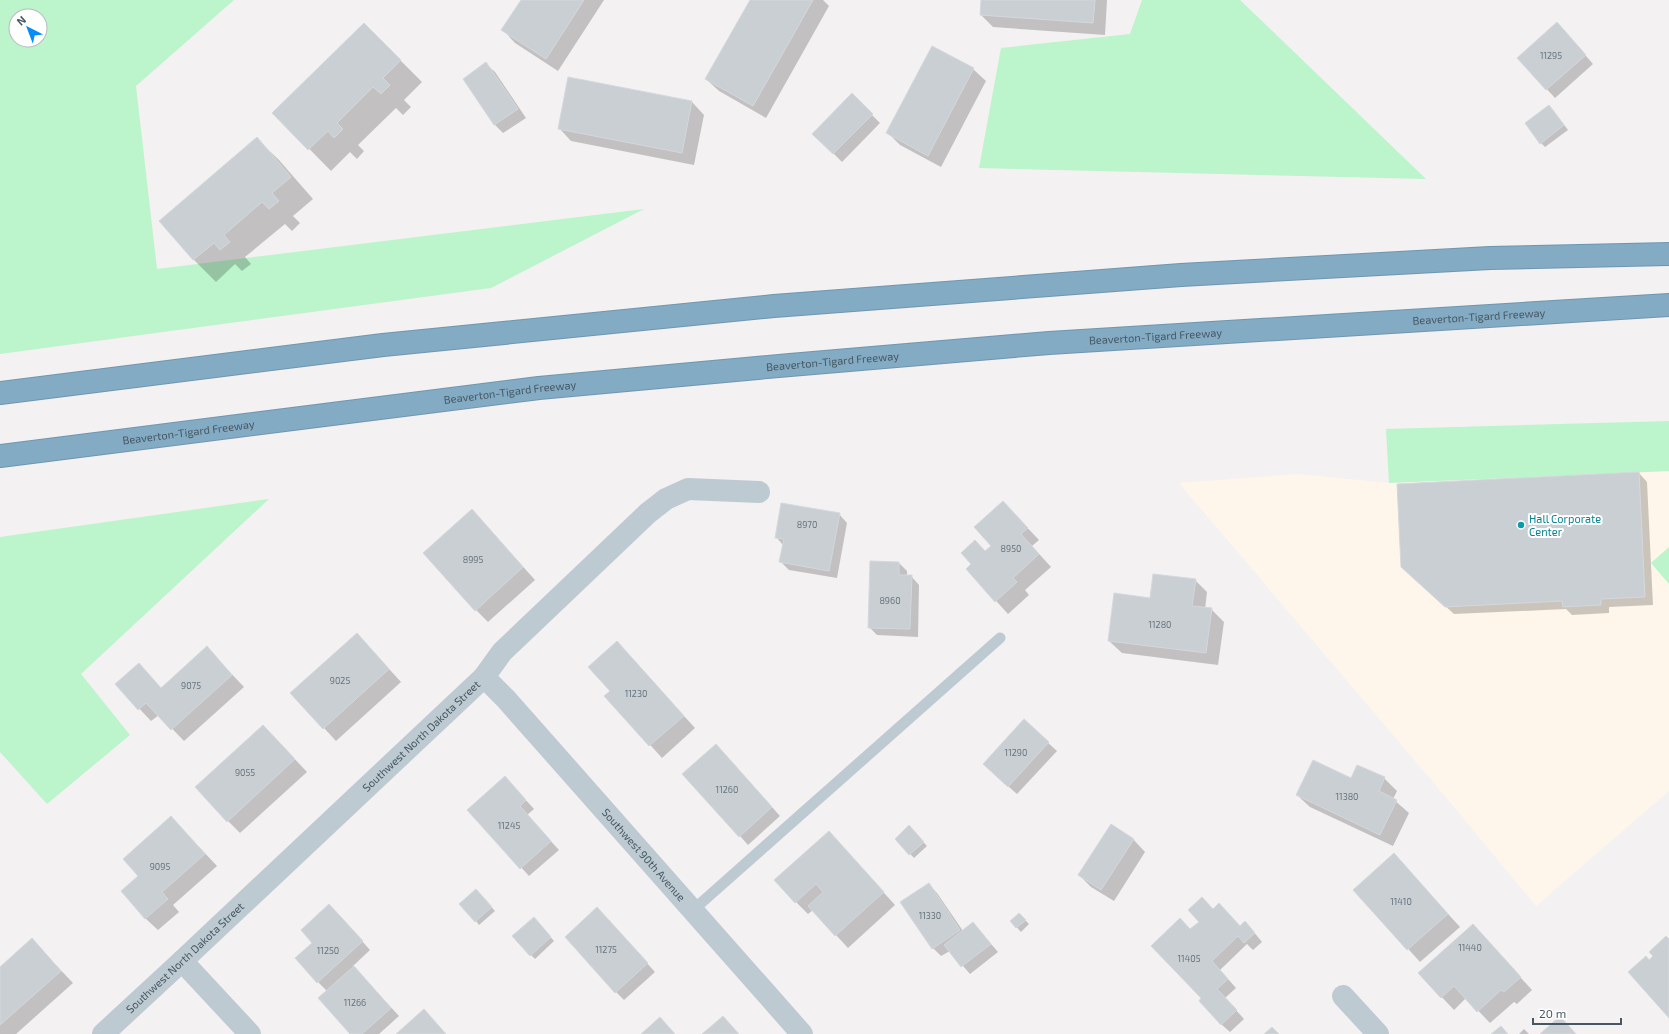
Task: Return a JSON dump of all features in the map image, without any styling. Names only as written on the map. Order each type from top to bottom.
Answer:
[{"type":"highway","points":[[0,393],[383,345],[774,306],[1181,275],[1490,258],[1669,254]]},
{"type":"highway","name":"Beaverton-Tigard Freeway","points":[[0,456],[539,388],[782,366],[1049,343],[1669,305]]},
{"type":"street","name":"Southwest North Dakota Street","points":[[103,1034],[484,677],[502,652],[648,513],[666,499],[688,489],[759,492]]},
{"type":"street","name":"Southwest 90th Avenue","points":[[484,677],[506,699],[802,1034]]},
{"type":"street","points":[[182,961],[250,1034]]},
{"type":"street","points":[[1343,996],[1378,1034]]},
{"type":"lane","points":[[692,911],[1000,638]]},
{"type":"shaded area","points":[[1669,471],[1669,547],[1651,563],[1669,584],[1669,791],[1536,906],[1444,795],[1179,483],[1298,474],[1389,483]]},
{"type":"green space","points":[[0,0],[234,0],[136,86],[157,269],[644,209],[491,288],[0,354]]},
{"type":"green space","points":[[1142,0],[1240,0],[1426,179],[979,168],[1001,48],[1130,34]]},
{"type":"green space","points":[[1669,421],[1669,471],[1389,483],[1386,429]]},
{"type":"green space","points":[[269,499],[81,674],[130,735],[47,804],[0,752],[0,537]]},
{"type":"green space","points":[[1669,547],[1669,584],[1651,563]]},
{"type":"building","points":[[521,0],[584,0],[546,59],[501,30]]},
{"type":"building","points":[[750,0],[813,0],[753,106],[705,79]]},
{"type":"building","points":[[981,0],[1095,0],[1093,23],[980,15]]},
{"type":"building","points":[[1557,22],[1586,55],[1546,90],[1517,58]]},
{"type":"building","points":[[364,23],[401,60],[383,78],[390,85],[381,94],[373,87],[337,123],[343,129],[334,138],[328,131],[308,150],[272,113]]},
{"type":"building","points":[[932,46],[974,68],[928,156],[886,133]]},
{"type":"building","points":[[486,62],[518,109],[494,125],[463,79]]},
{"type":"building","points":[[568,77],[692,101],[682,153],[558,129]]},
{"type":"building","points":[[852,93],[873,114],[833,154],[812,134]]},
{"type":"building","points":[[1549,105],[1564,125],[1540,144],[1525,123]]},
{"type":"building","points":[[257,137],[291,177],[272,193],[279,201],[269,209],[262,202],[224,235],[230,242],[220,250],[214,243],[193,260],[159,221]]},
{"type":"building","name":"Hall Corporate Center","points":[[1639,472],[1645,597],[1601,599],[1601,605],[1563,607],[1562,601],[1445,607],[1401,567],[1397,484]]},
{"type":"building","points":[[1003,501],[1028,528],[1021,534],[1039,554],[1013,578],[1017,582],[995,602],[966,569],[971,564],[961,553],[975,540],[985,551],[991,546],[974,527]]},
{"type":"building","points":[[781,503],[840,513],[829,571],[779,562],[784,539],[775,538]]},
{"type":"building","points":[[472,509],[523,567],[475,611],[423,553]]},
{"type":"building","points":[[870,561],[899,562],[899,575],[912,575],[910,629],[868,628]]},
{"type":"building","points":[[1153,574],[1196,579],[1192,606],[1212,608],[1206,653],[1108,641],[1114,593],[1150,598]]},
{"type":"building","points":[[357,633],[389,669],[323,729],[290,693]]},
{"type":"building","points":[[617,641],[684,716],[649,746],[604,696],[610,691],[588,667]]},
{"type":"building","points":[[207,646],[232,675],[171,730],[146,703],[138,710],[115,684],[139,663],[161,688]]},
{"type":"building","points":[[1024,719],[1049,742],[1008,787],[983,764]]},
{"type":"building","points":[[263,725],[295,759],[227,822],[195,787]]},
{"type":"building","points":[[716,744],[772,807],[739,837],[682,774]]},
{"type":"building","points":[[1313,760],[1351,778],[1357,765],[1385,777],[1379,791],[1397,800],[1380,835],[1296,795]]},
{"type":"building","points":[[505,776],[526,800],[520,806],[551,841],[520,869],[467,810]]},
{"type":"building","points":[[171,816],[205,854],[162,892],[168,899],[145,919],[121,891],[138,876],[123,859]]},
{"type":"building","points":[[1111,824],[1134,839],[1101,890],[1078,875]]},
{"type":"building","points":[[909,825],[924,842],[909,855],[895,839]]},
{"type":"building","points":[[829,831],[884,892],[835,936],[808,906],[823,892],[816,884],[795,903],[774,880]]},
{"type":"building","points":[[1394,853],[1448,914],[1407,950],[1353,890]]},
{"type":"building","points":[[929,883],[960,930],[932,949],[900,902]]},
{"type":"building","points":[[476,889],[492,907],[475,922],[459,904]]},
{"type":"building","points":[[1202,897],[1213,909],[1219,903],[1240,926],[1245,921],[1255,933],[1244,943],[1238,936],[1212,961],[1228,979],[1217,989],[1237,1010],[1221,1025],[1199,1001],[1201,998],[1151,946],[1180,918],[1190,929],[1199,922],[1188,910]]},
{"type":"building","points":[[329,904],[363,941],[317,983],[295,958],[312,943],[301,930]]},
{"type":"building","points":[[597,907],[648,963],[615,993],[565,937]]},
{"type":"building","points":[[1019,913],[1026,920],[1016,928],[1010,921]]},
{"type":"building","points":[[534,917],[551,937],[530,956],[512,936]]},
{"type":"building","points":[[973,922],[991,944],[961,967],[944,945]]},
{"type":"building","points":[[1473,924],[1521,977],[1504,992],[1501,990],[1477,1012],[1454,986],[1441,998],[1418,973]]},
{"type":"building","points":[[1666,936],[1669,939],[1669,1018],[1628,972],[1646,956],[1649,960],[1653,956],[1649,952]]},
{"type":"building","points":[[32,938],[61,971],[0,1025],[0,967]]},
{"type":"building","points":[[354,966],[391,1008],[362,1034],[350,1034],[318,998]]},
{"type":"building","points":[[424,1009],[446,1034],[396,1034]]},
{"type":"building","points":[[723,1016],[739,1034],[702,1034]]},
{"type":"building","points":[[1560,1016],[1576,1034],[1540,1034]]},
{"type":"building","points":[[660,1017],[675,1034],[641,1034]]},
{"type":"building","points":[[1501,1026],[1508,1034],[1491,1034]]},
{"type":"building","points":[[1272,1027],[1279,1034],[1264,1034]]},
{"type":"place","name":"Hall Corporate Center","points":[[1521,525]]}]
